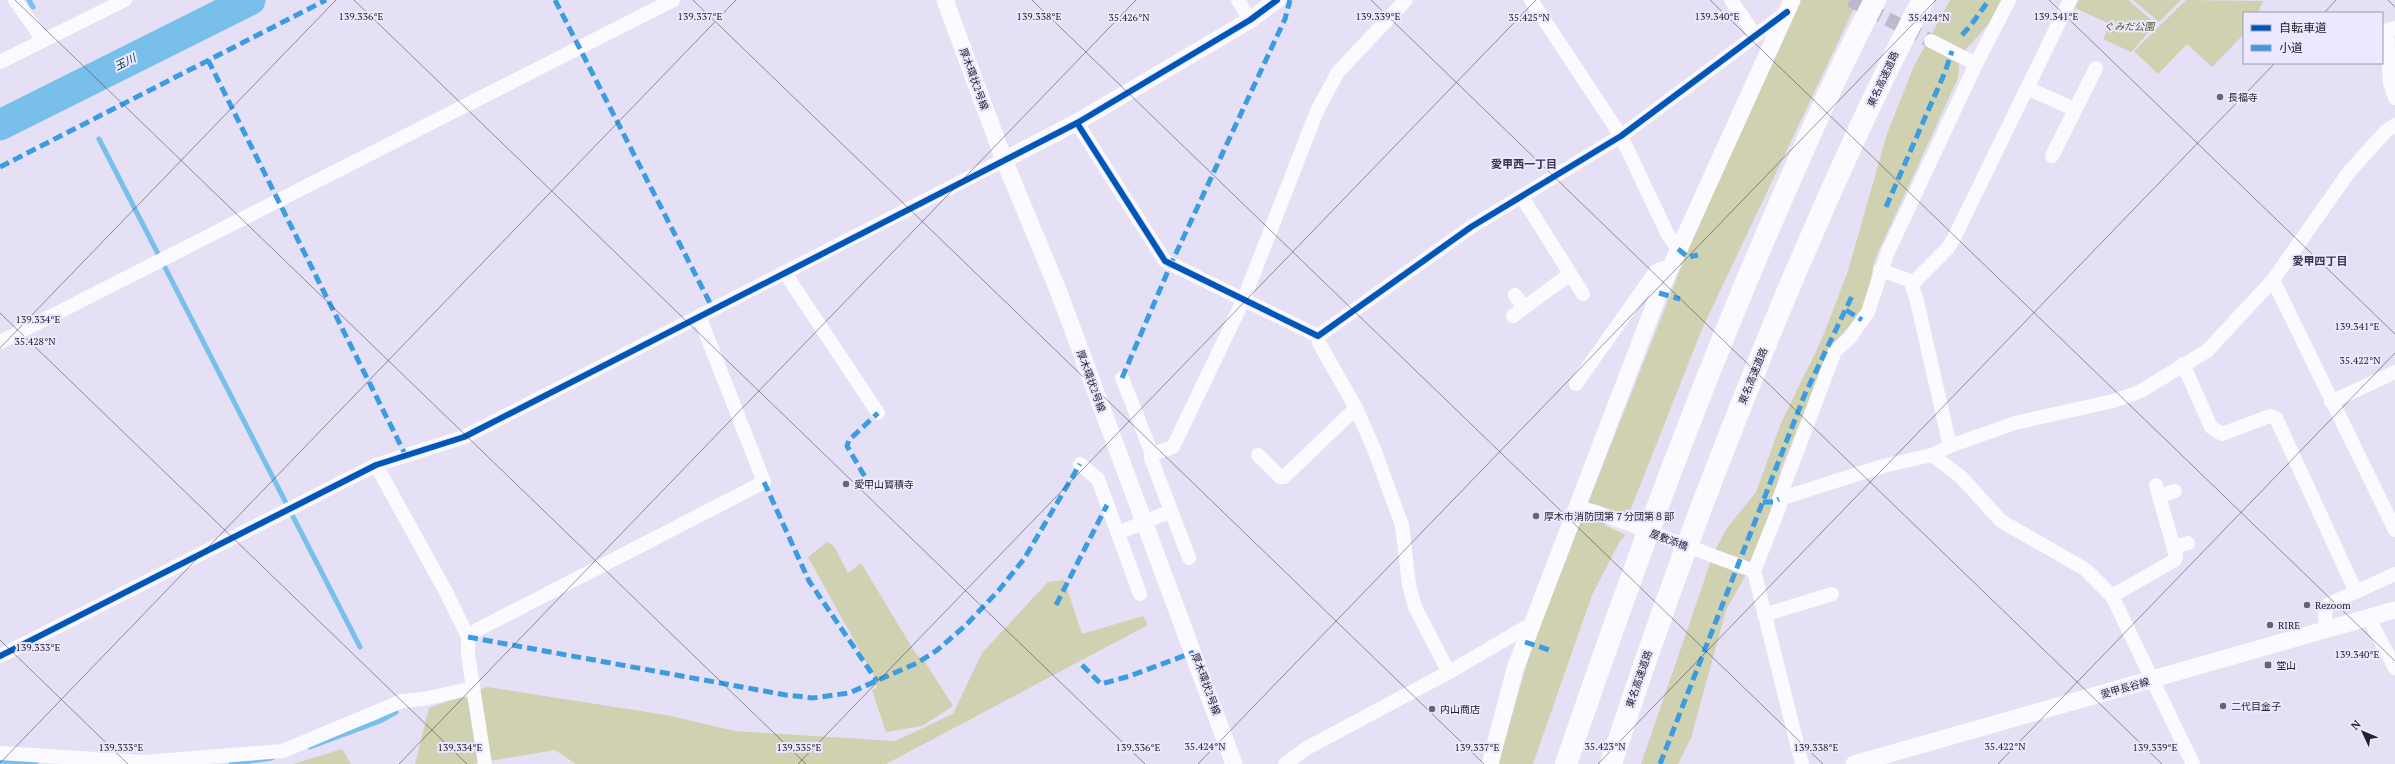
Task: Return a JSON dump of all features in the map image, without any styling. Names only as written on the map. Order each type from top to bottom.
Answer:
[{"type":"highway","points":[[1566,764],[1652,518],[1723,335],[1799,159],[1875,0]]},
{"type":"highway","name":"東名高速道路","points":[[1610,764],[1644,662],[1709,482],[1833,185],[1897,50],[1923,0]]},
{"type":"street","points":[[15,0],[42,40]]},
{"type":"street","points":[[0,62],[125,0]]},
{"type":"street","points":[[0,342],[673,0]]},
{"type":"street","name":"厚木環状2号線","points":[[945,0],[1004,160],[1058,290],[1234,764]]},
{"type":"street","points":[[1238,0],[1250,20]]},
{"type":"street","points":[[0,656],[296,504],[376,465],[464,437],[1077,123],[1250,20],[1277,0]]},
{"type":"street","points":[[1152,454],[1173,447],[1243,301],[1317,111],[1338,72],[1406,0]]},
{"type":"street","points":[[1531,0],[1621,136],[1668,235],[1678,249]]},
{"type":"street","points":[[1730,0],[1755,35]]},
{"type":"street","points":[[1802,764],[1754,571],[1780,506],[1779,499],[1836,351],[1849,339],[1868,312],[1880,270],[1976,64],[2009,0]]},
{"type":"street","points":[[1950,446],[1916,296],[1912,287],[1914,282],[1948,248],[1954,238],[2070,0]]},
{"type":"street","points":[[1318,336],[1451,241],[1511,202],[1522,197],[1621,136],[1755,35],[1789,6]]},
{"type":"street","points":[[1490,764],[1515,670],[1576,507],[1671,266],[1789,6]]},
{"type":"street","points":[[2395,28],[2387,30],[2390,83],[2395,98]]},
{"type":"street","points":[[1931,41],[1976,64]]},
{"type":"street","points":[[2052,156],[2074,109],[2096,68]]},
{"type":"street","points":[[2027,88],[2074,109]]},
{"type":"street","points":[[1077,123],[1142,228],[1165,261],[1243,301],[1318,336]]},
{"type":"street","points":[[1779,499],[1883,466],[1932,455],[1950,446],[2015,423],[2120,399],[2139,392],[2183,364],[2207,351],[2273,280],[2349,172],[2386,131],[2395,125]]},
{"type":"street","points":[[1522,197],[1583,294]]},
{"type":"street","points":[[1576,384],[1582,369],[1656,271],[1671,266]]},
{"type":"street","points":[[1880,270],[1914,282]]},
{"type":"street","points":[[785,273],[878,413]]},
{"type":"street","points":[[1515,295],[1519,311],[1570,274]]},
{"type":"street","points":[[2273,280],[2331,402],[2395,530]]},
{"type":"street","points":[[468,637],[477,630],[764,482],[698,316]]},
{"type":"street","points":[[1318,336],[1319,343],[1356,408],[1402,525],[1409,585],[1415,607],[1445,665],[1451,671]]},
{"type":"street","points":[[2183,364],[2211,427],[2215,431],[2222,434],[2270,416],[2276,418],[2356,592]]},
{"type":"street","points":[[2331,402],[2395,372]]},
{"type":"street","points":[[1122,378],[1152,454],[1151,458],[1189,558]]},
{"type":"street","points":[[1258,455],[1280,477],[1284,477],[1356,408]]},
{"type":"street","points":[[1932,455],[1962,477],[2002,521],[2085,569],[2112,596],[2193,764]]},
{"type":"street","points":[[1080,464],[1098,479],[1140,594]]},
{"type":"street","points":[[376,465],[446,592],[468,637],[473,688],[485,764]]},
{"type":"street","points":[[2112,596],[2174,560],[2174,547],[2158,491],[2175,491]]},
{"type":"street","name":"屋敷添橋","points":[[1576,507],[1626,523],[1754,571]]},
{"type":"street","points":[[1118,533],[1171,511]]},
{"type":"street","points":[[2174,547],[2188,543]]},
{"type":"street","points":[[2326,630],[2325,613],[2329,604],[2395,574]]},
{"type":"street","points":[[1764,615],[1832,594]]},
{"type":"street","name":"愛甲長谷線","points":[[1854,764],[2395,610]]},
{"type":"street","points":[[2368,617],[2395,668]]},
{"type":"street","points":[[1285,764],[1307,748],[1451,671],[1533,623]]},
{"type":"street","points":[[0,753],[132,762],[283,751],[402,701],[423,699],[473,688]]},
{"type":"green space","points":[[1799,0],[1858,0],[1702,329],[1626,521],[1608,512],[1604,525],[1626,535],[1620,541],[1592,595],[1533,764],[1498,764],[1528,660],[1578,523],[1591,514],[1588,503],[1686,255]]},
{"type":"green space","points":[[1950,0],[2003,0],[1993,19],[1960,56],[1958,78],[1875,259],[1864,310],[1831,346],[1781,469],[1770,513],[1751,566],[1726,610],[1691,738],[1678,764],[1641,764],[1714,552],[1727,528],[1756,492],[1781,423],[1821,341],[1848,271],[1887,134],[1914,66]]},
{"type":"green space","name":"ぐみだ公園","points":[[2079,0],[2128,0],[2156,24],[2131,52],[2103,39],[2110,24],[2075,8]]},
{"type":"green space","points":[[2133,0],[2181,0],[2159,22]]},
{"type":"green space","points":[[2186,0],[2263,1],[2258,12],[2243,12],[2243,35],[2212,67],[2187,44],[2158,74],[2134,51]]},
{"type":"green space","points":[[827,542],[834,546],[848,573],[861,563],[916,654],[925,662],[953,706],[922,726],[886,732],[872,690],[877,688],[874,676],[808,557]]},
{"type":"green space","points":[[1064,580],[1082,634],[1143,616],[1148,625],[886,764],[576,764],[555,750],[472,764],[415,764],[429,708],[487,687],[666,715],[735,731],[895,741],[953,714],[982,653],[1048,582]]},
{"type":"green space","points":[[342,749],[351,764],[293,764]]},
{"type":"waterway","points":[[29,0],[33,7]]},
{"type":"waterway","name":"玉川","points":[[0,125],[250,0]]},
{"type":"waterway","points":[[99,139],[360,647]]},
{"type":"waterway","points":[[310,747],[380,721],[396,712]]},
{"type":"waterway","points":[[231,764],[272,758]]},
{"type":"waterway","points":[[0,761],[36,764]]},
{"type":"tunnel","points":[[1850,0],[1931,41]]},
{"type":"marked path","points":[[0,167],[326,0]]},
{"type":"marked path","points":[[555,0],[713,309]]},
{"type":"marked path","points":[[1122,378],[1171,264],[1285,19],[1290,0]]},
{"type":"marked path","points":[[1962,35],[1989,0]]},
{"type":"marked path","points":[[1886,207],[1945,72],[1952,51]]},
{"type":"marked path","points":[[208,60],[406,456]]},
{"type":"marked path","points":[[1678,249],[1688,257],[1698,255]]},
{"type":"marked path","points":[[1659,293],[1680,299]]},
{"type":"marked path","points":[[1660,764],[1805,394],[1853,294]]},
{"type":"marked path","points":[[1846,310],[1862,320]]},
{"type":"marked path","points":[[872,489],[847,446],[849,440],[878,413]]},
{"type":"marked path","points":[[468,637],[786,695],[813,698],[849,693],[917,663],[936,651],[965,626],[999,590],[1024,559],[1080,464]]},
{"type":"marked path","points":[[764,482],[809,581],[877,681]]},
{"type":"marked path","points":[[1763,502],[1773,502],[1779,499]]},
{"type":"marked path","points":[[1056,605],[1107,505]]},
{"type":"marked path","points":[[1525,642],[1549,650]]},
{"type":"marked path","points":[[1082,665],[1101,684],[1130,676],[1194,652]]},
{"type":"cycle path","points":[[0,656],[376,465],[464,437],[1077,123],[1250,20],[1277,0]]},
{"type":"cycle path","points":[[1077,123],[1165,261],[1318,336],[1471,227],[1621,136],[1787,12]]},
{"type":"place","name":"長福寺","points":[[2220,97]]},
{"type":"place","name":"愛甲山寳積寺","points":[[846,484]]},
{"type":"place","name":"厚木市消防団第７分団第８部","points":[[1536,516]]},
{"type":"place","name":"Rezoom","points":[[2307,605]]},
{"type":"place","name":"RIRE","points":[[2270,625]]},
{"type":"place","name":"堂山","points":[[2268,665]]},
{"type":"place","name":"二代目金子","points":[[2223,706]]},
{"type":"place","name":"内山商店","points":[[1432,709]]},
{"type":"district","name":"愛甲西一丁目","points":[[1524,164]]},
{"type":"district","name":"愛甲四丁目","points":[[2320,261]]}]
